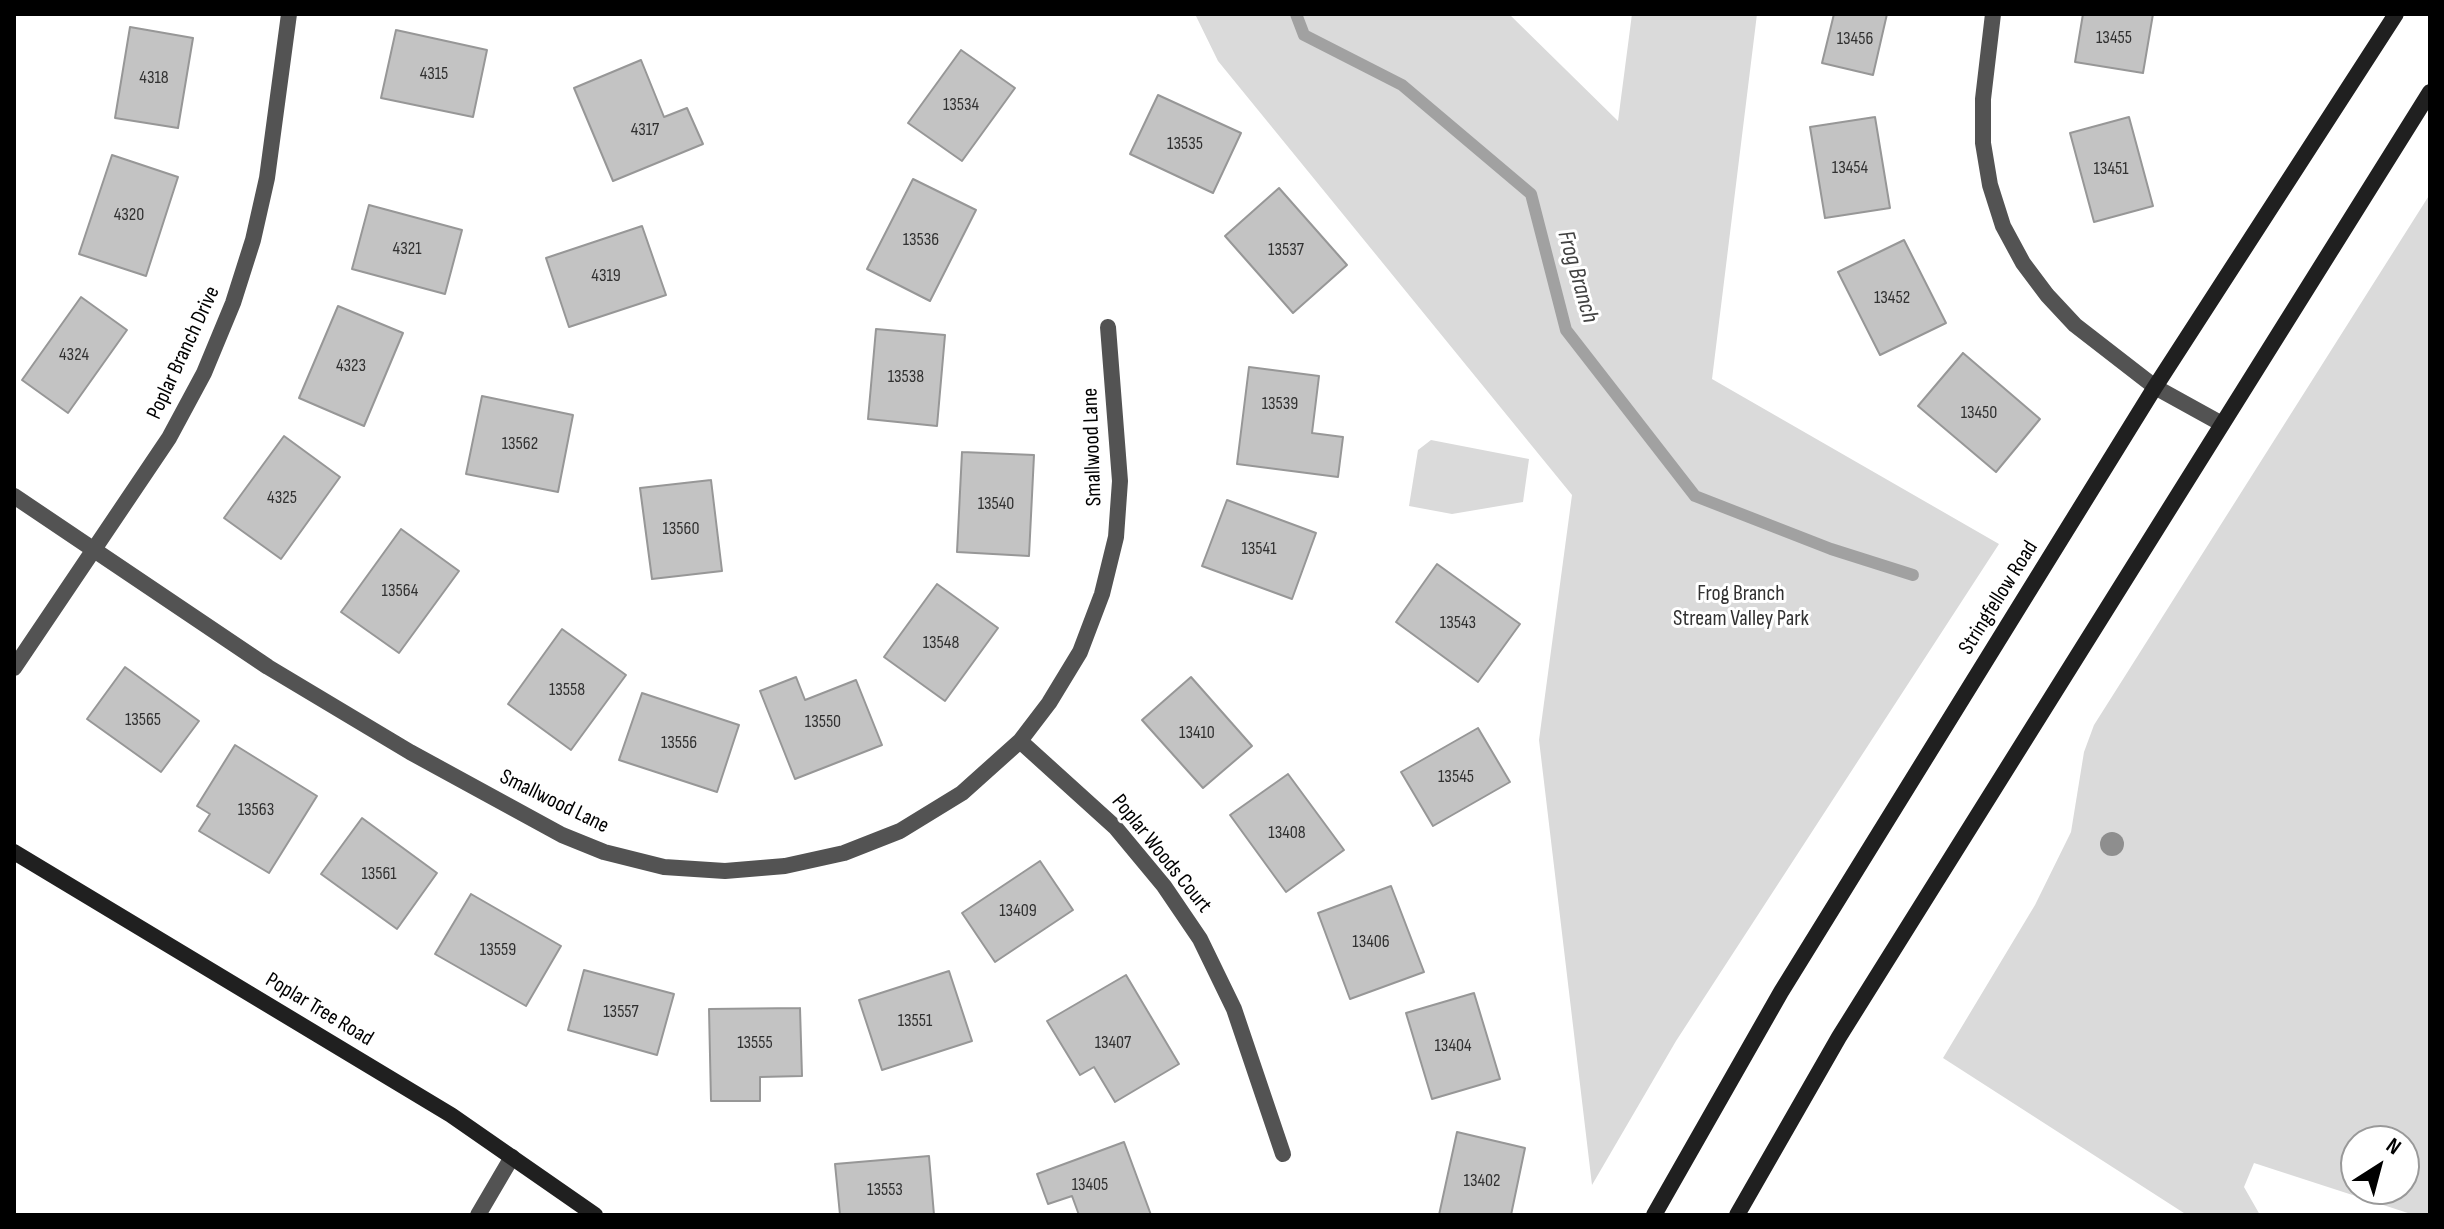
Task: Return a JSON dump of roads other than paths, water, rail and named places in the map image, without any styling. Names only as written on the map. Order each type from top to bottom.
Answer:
[{"type":"main road","name":"Stringfellow Road","points":[[1654,1215],[1781,992],[2155,387],[2396,14]]},
{"type":"main road","points":[[1737,1215],[1839,1037],[2430,92]]},
{"type":"main road","name":"Poplar Tree Road","points":[[14,852],[438,1108],[595,1215]]},
{"type":"street","name":"Poplar Branch Drive","points":[[14,668],[169,438],[204,373],[233,303],[253,240],[267,178],[289,14]]},
{"type":"street","points":[[1993,14],[1983,99],[1983,143],[1990,185],[2003,226],[2023,263],[2075,325],[2155,387],[2222,424]]},
{"type":"street","name":"Smallwood Lane","points":[[14,496],[268,667],[410,752],[562,835],[604,852],[664,867],[725,871],[785,866],[844,853],[900,831],[962,793],[1020,741],[1049,703],[1080,652],[1102,594],[1116,537],[1120,481],[1108,327]]},
{"type":"street","name":"Poplar Woods Court","points":[[1020,741],[1115,827],[1164,886],[1200,939],[1234,1009],[1283,1154]]},
{"type":"street","points":[[478,1215],[512,1157]]},
{"type":"waterway","name":"Frog Branch","points":[[1296,14],[1304,35],[1402,85],[1531,194],[1566,330],[1695,496],[1831,549],[1913,575]]},
{"type":"park label","name":"Frog Branch Stream Valley Park","points":[[1741,606]]}]
